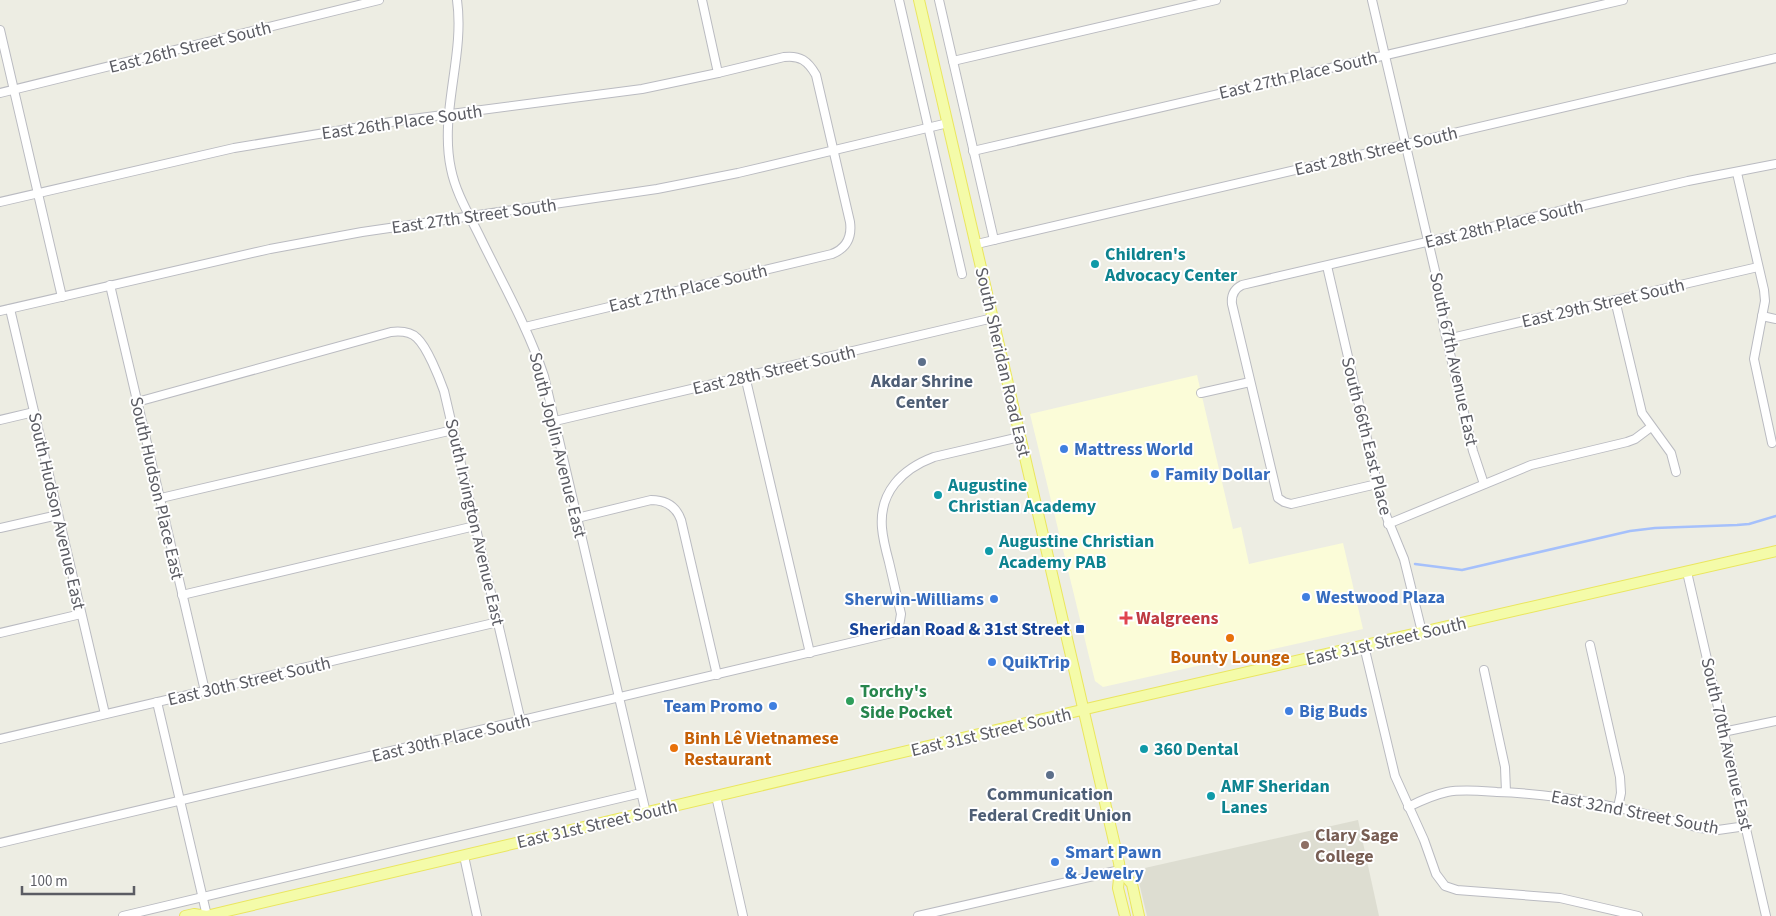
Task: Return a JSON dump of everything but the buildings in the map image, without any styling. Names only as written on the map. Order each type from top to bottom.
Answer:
[{"type":"main road","name":"South Sheridan Road East","points":[[919,0],[977,244],[1120,870],[1118,888],[1125,916]]},
{"type":"main road","name":"East 31st Street South","points":[[185,916],[194,914],[207,916],[1084,710],[1776,551]]},
{"type":"main road","name":"South Sheridan Road East","points":[[1120,870],[1132,884],[1139,916]]},
{"type":"street","name":"East 26th Street South","points":[[0,93],[379,0]]},
{"type":"street","name":"South Joplin Avenue East","points":[[457,0],[459,19],[447,134],[451,170],[455,185],[525,327],[544,376],[646,813]]},
{"type":"street","points":[[702,0],[718,74]]},
{"type":"street","name":"South Sheridan Road East","points":[[899,0],[962,274]]},
{"type":"street","name":"South Sheridan Road East","points":[[939,0],[994,240]]},
{"type":"street","points":[[953,61],[1216,0]]},
{"type":"street","name":"South 67th Avenue East","points":[[1372,0],[1438,285],[1447,339],[1475,459],[1484,484]]},
{"type":"street","name":"East 27th Place South","points":[[973,151],[1623,0]]},
{"type":"street","points":[[0,30],[62,297]]},
{"type":"street","name":"East 26th Place South","points":[[0,202],[234,148],[388,122],[642,90],[792,56],[806,61],[816,75],[834,150]]},
{"type":"street","name":"East 28th Street South","points":[[977,244],[1776,58]]},
{"type":"street","name":"East 27th Street South","points":[[0,311],[314,240],[657,189],[738,173],[948,123]]},
{"type":"street","name":"East 27th Place South","points":[[525,327],[832,254],[842,249],[848,242],[851,231],[834,150]]},
{"type":"street","name":"East 28th Place South","points":[[1250,382],[1231,299],[1234,291],[1242,285],[1670,185],[1776,164]]},
{"type":"street","points":[[1737,173],[1764,295],[1754,359],[1772,443]]},
{"type":"street","name":"South 66th East Place","points":[[1326,266],[1377,484],[1388,524],[1404,559],[1422,632]]},
{"type":"street","name":"East 29th Street South","points":[[1447,339],[1758,266]]},
{"type":"street","name":"South Hudson Place East","points":[[110,285],[205,691]]},
{"type":"street","points":[[1615,300],[1641,411],[1671,452],[1676,472]]},
{"type":"street","name":"South Hudson Avenue East","points":[[10,309],[105,714]]},
{"type":"street","points":[[1762,316],[1776,319]]},
{"type":"street","name":"East 28th Street South","points":[[555,421],[993,318]]},
{"type":"street","name":"South Irvington Avenue East","points":[[138,402],[391,332],[409,333],[416,337],[421,342],[444,391],[521,722]]},
{"type":"street","points":[[745,376],[810,653]]},
{"type":"street","points":[[1201,393],[1250,382],[1275,492],[1281,501],[1294,503],[1377,484]]},
{"type":"street","points":[[0,420],[34,412]]},
{"type":"street","points":[[1388,524],[1531,465],[1627,442],[1635,439],[1651,427]]},
{"type":"street","points":[[160,498],[453,430]]},
{"type":"street","name":"East 30th Place South","points":[[0,843],[885,636],[896,630],[899,626],[901,614],[881,520],[884,503],[892,487],[907,470],[918,463],[934,457],[1020,437]]},
{"type":"street","points":[[577,518],[651,500],[663,501],[678,513],[717,675]]},
{"type":"street","points":[[0,528],[58,515]]},
{"type":"street","points":[[182,595],[475,526]]},
{"type":"street","name":"South 70th Avenue East","points":[[1687,572],[1766,916]]},
{"type":"street","points":[[0,633],[82,614]]},
{"type":"street","name":"East 30th Street South","points":[[0,739],[498,622]]},
{"type":"street","points":[[1590,645],[1620,777],[1621,793],[1618,807]]},
{"type":"street","points":[[1364,646],[1393,771],[1424,840],[1433,868],[1439,880],[1445,886],[1457,890],[1553,897],[1638,916]]},
{"type":"street","points":[[1484,670],[1505,767],[1506,792]]},
{"type":"street","points":[[157,702],[207,916]]},
{"type":"street","points":[[1723,732],[1776,720]]},
{"type":"street","name":"East 32nd Street South","points":[[1408,807],[1446,792],[1506,792],[1570,798],[1618,807],[1700,828],[1718,830],[1746,826]]},
{"type":"street","name":"East 31st Street South","points":[[123,916],[641,794]]},
{"type":"street","points":[[716,796],[742,916]]},
{"type":"street","points":[[464,856],[477,916]]},
{"type":"street","points":[[918,916],[1120,870]]},
{"type":"shaded area","points":[[1197,375],[1233,529],[1241,527],[1249,564],[1343,543],[1363,629],[1103,687],[1095,681],[1030,414]]},
{"type":"shaded area","name":"Clary Sage College","points":[[1358,820],[1379,916],[1147,916],[1136,870]]},
{"type":"waterway","points":[[1415,564],[1462,570],[1630,531],[1655,528],[1749,524],[1776,516]]},
{"type":"place","name":"Children's Advocacy Center","points":[[1095,264]]},
{"type":"place","name":"Akdar Shrine Center","points":[[922,362]]},
{"type":"place","name":"Mattress World","points":[[1064,449]]},
{"type":"place","name":"Family Dollar","points":[[1155,474]]},
{"type":"place","name":"Augustine Christian Academy","points":[[938,495]]},
{"type":"place","name":"Augustine Christian Academy PAB","points":[[989,551]]},
{"type":"place","name":"Westwood Plaza","points":[[1306,597]]},
{"type":"place","name":"Sherwin-Williams","points":[[994,599]]},
{"type":"place","name":"Walgreens","points":[[1126,618]]},
{"type":"place","name":"Sheridan Road & 31st Street","points":[[1080,629]]},
{"type":"place","name":"Bounty Lounge","points":[[1230,638]]},
{"type":"place","name":"QuikTrip","points":[[992,662]]},
{"type":"place","name":"Torchy's Side Pocket","points":[[850,701]]},
{"type":"place","name":"Team Promo","points":[[773,706]]},
{"type":"place","name":"Big Buds","points":[[1289,711]]},
{"type":"place","name":"Binh Lê Vietnamese Restaurant","points":[[674,748]]},
{"type":"place","name":"360 Dental","points":[[1144,749]]},
{"type":"place","name":"Communication Federal Credit Union","points":[[1050,775]]},
{"type":"place","name":"AMF Sheridan Lanes","points":[[1211,796]]},
{"type":"place","name":"Clary Sage College","points":[[1305,845]]},
{"type":"place","name":"Smart Pawn & Jewelry","points":[[1055,862]]}]
